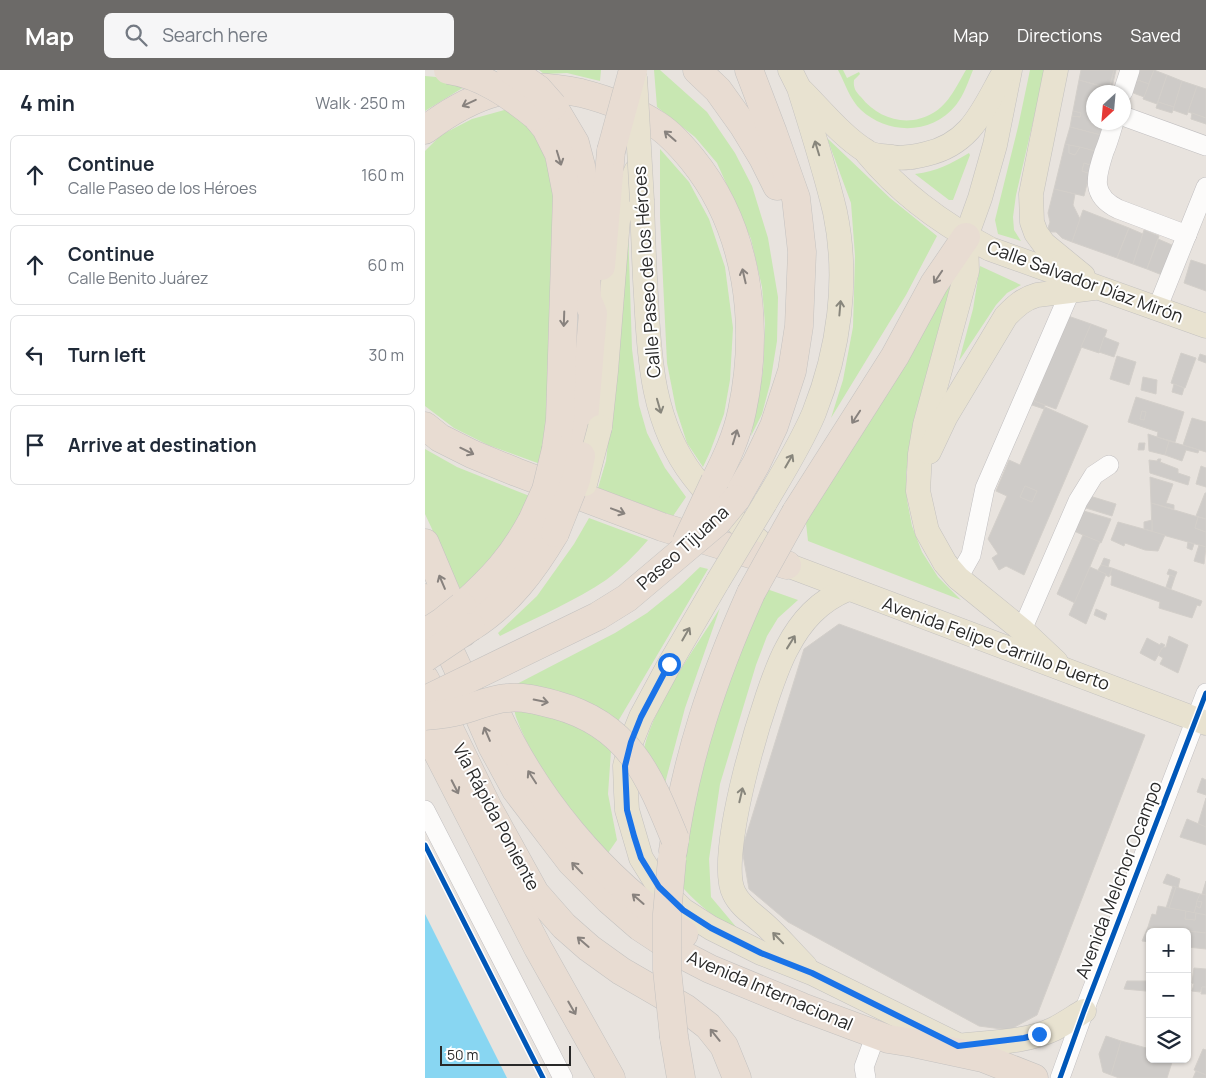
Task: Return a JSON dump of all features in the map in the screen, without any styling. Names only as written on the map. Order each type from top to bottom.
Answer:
[{"type":"highway","points":[[448,70],[476,78],[544,111],[568,129],[579,155],[584,194],[587,299],[593,313]]},
{"type":"highway","points":[[511,70],[538,89],[546,128],[559,154],[567,195],[560,420],[569,452]]},
{"type":"highway","points":[[425,658],[470,624],[486,585],[504,565],[521,541],[549,533],[546,490],[569,452],[593,313],[599,302],[611,151],[634,70]]},
{"type":"highway","points":[[697,70],[718,90],[743,125],[763,158],[785,203],[802,252]]},
{"type":"highway","points":[[749,70],[796,198],[802,252]]},
{"type":"highway","points":[[425,130],[463,105],[491,92],[527,87],[561,89],[607,99],[630,109],[658,126],[680,145],[703,173],[723,206],[738,247],[747,287],[751,328],[749,372],[742,413],[731,447],[683,551]]},
{"type":"highway","points":[[681,1078],[674,1036],[667,970],[667,914],[673,849],[691,752],[713,684],[733,632],[751,593],[797,512],[895,356],[933,284],[966,237]]},
{"type":"highway","name":"Paseo Tijuana","points":[[425,700],[598,616],[627,598],[717,522],[736,499],[756,464],[774,426],[792,371],[799,326],[802,252]]},
{"type":"highway","points":[[425,426],[448,442],[516,472],[662,528],[787,565]]},
{"type":"highway","points":[[425,543],[497,714],[520,758],[544,796],[598,861],[651,911],[714,953],[748,969],[857,1011],[892,1029],[913,1043]]},
{"type":"highway","name":"Avenida Internacional","points":[[425,598],[492,746],[516,790],[571,862],[609,900],[640,927],[681,954],[747,985],[888,1039],[913,1043],[1034,1078]]},
{"type":"highway","points":[[425,633],[442,622],[470,624]]},
{"type":"highway","name":"Vía Rápida Poniente","points":[[425,678],[488,808],[535,893],[564,926],[589,948],[621,971],[685,1008],[708,1026],[724,1046],[737,1078]]},
{"type":"highway","points":[[425,716],[457,711],[508,698],[540,700],[592,719],[622,742],[638,760],[651,782],[673,849]]},
{"type":"highway","points":[[425,728],[537,948],[611,1078]]},
{"type":"main road","name":"Calle Paseo de los Héroes","points":[[634,70],[648,339],[655,393],[663,422],[681,459],[713,499],[787,565]]},
{"type":"main road","points":[[867,153],[902,159],[938,152],[953,144],[967,133],[977,120],[1006,70]]},
{"type":"main road","points":[[1010,70],[995,145],[980,198],[966,237],[967,271],[925,425],[920,454],[918,491],[927,531],[937,552],[958,578],[1022,630],[1064,670]]},
{"type":"main road","points":[[1056,70],[1031,194],[1032,222],[1036,233],[1044,244],[1098,288]]},
{"type":"main road","points":[[795,79],[835,214],[841,259],[841,295],[838,325],[826,381],[802,437],[659,682],[641,717],[631,742],[625,766],[627,810],[641,858],[659,887],[683,910],[711,928],[761,953],[812,973],[958,1046],[995,1067]]},
{"type":"main road","name":"Calle Salvador Díaz Mirón","points":[[795,79],[836,126],[867,153],[882,171],[915,201],[966,237],[990,249],[1206,326]]},
{"type":"main road","points":[[425,668],[457,652],[470,624],[505,616],[524,597],[542,574],[549,533],[588,476],[600,427],[618,220],[639,163]]},
{"type":"main road","points":[[920,475],[933,440],[946,416],[1006,316],[1017,304],[1030,297],[1098,288]]},
{"type":"main road","name":"Avenida Felipe Carrillo Puerto","points":[[787,565],[1201,721]]},
{"type":"main road","points":[[812,973],[745,907],[734,893],[729,878],[729,864],[736,816],[752,745],[776,670],[787,648],[809,615],[819,604],[848,589]]},
{"type":"main road","points":[[958,1046],[1024,1038],[1039,1034],[1053,1029],[1084,1011]]},
{"type":"street","points":[[1125,85],[1130,70]]},
{"type":"street","points":[[1131,119],[1206,146]]},
{"type":"street","points":[[1111,130],[1097,173],[1098,189],[1108,204],[1118,209],[1195,227]]},
{"type":"street","points":[[1157,309],[1195,227],[1206,187]]},
{"type":"street","points":[[958,578],[971,555],[985,488],[1070,292]]},
{"type":"street","points":[[1022,630],[1078,501],[1094,475],[1109,465]]},
{"type":"street","name":"Avenida Melchor Ocampo","points":[[1060,1078],[1084,1011],[1201,721],[1206,693]]},
{"type":"street","points":[[425,810],[563,1078]]},
{"type":"street","points":[[866,1078],[864,1067],[876,1034]]},
{"type":"green space","points":[[539,70],[601,70],[600,81],[567,73],[544,74]]},
{"type":"green space","points":[[654,70],[660,70],[707,112],[735,153],[752,186],[768,238],[778,297],[777,341],[770,384],[762,414],[751,436],[763,371],[765,324],[762,287],[751,239],[717,163],[695,137],[657,107]]},
{"type":"green space","points":[[838,70],[843,70],[847,78],[859,72],[860,74],[854,80],[854,88],[868,105],[876,111],[894,119],[914,120],[933,113],[944,105],[966,70],[973,70],[961,97],[946,115],[935,122],[910,128],[884,124],[861,110],[851,96]]},
{"type":"green space","points":[[1030,70],[1045,70],[1016,195],[1013,217],[1014,230],[1021,241],[998,234],[995,220]]},
{"type":"green space","points":[[425,76],[458,79],[469,84],[425,111]]},
{"type":"green space","points":[[508,109],[529,128],[542,150],[551,181],[555,213],[549,416],[543,465],[488,445],[454,428],[425,406],[425,151],[441,135],[472,119]]},
{"type":"green space","points":[[827,138],[890,198],[937,236],[906,295],[831,418],[843,380],[853,327],[855,256],[851,203]]},
{"type":"green space","points":[[660,149],[689,182],[709,219],[725,267],[733,328],[730,380],[724,414],[703,467],[687,443],[676,409],[667,363],[660,218]]},
{"type":"green space","points":[[969,153],[970,155],[953,200],[949,200],[915,174],[943,166]]},
{"type":"green space","points":[[628,228],[632,349],[639,405],[647,433],[665,468],[686,497],[673,516],[598,488],[606,461]]},
{"type":"green space","points":[[980,266],[1021,285],[1007,293],[996,305],[959,361],[973,309]]},
{"type":"green space","points":[[958,267],[912,439],[906,473],[907,500],[912,526],[922,552],[938,577],[961,600],[808,541],[806,523]]},
{"type":"green space","points":[[425,449],[457,467],[532,497],[487,568],[460,589],[425,514]]},
{"type":"green space","points":[[589,518],[648,540],[606,580],[567,603],[500,636],[498,633],[537,596],[574,544]]},
{"type":"green space","points":[[700,567],[708,569],[617,723],[611,751],[608,794],[617,840],[608,853],[556,789],[533,753],[516,717],[513,686],[615,633],[647,613]]},
{"type":"green space","points":[[764,588],[798,600],[778,618],[767,636],[756,665],[720,784],[709,859],[711,897],[737,928],[715,916],[696,901],[684,889],[683,876],[700,772],[717,706]]},
{"type":"green space","points":[[720,608],[685,708],[664,787],[657,767],[644,748],[650,730],[667,694]]},
{"type":"water","points":[[425,914],[507,1078],[425,1078]]},
{"type":"building","points":[[1081,70],[1114,70],[1110,85],[1098,85],[1079,80]]},
{"type":"building","points":[[1114,70],[1116,70],[1113,85],[1111,85]]},
{"type":"building","points":[[1135,70],[1154,70],[1149,84],[1132,78]]},
{"type":"building","points":[[1154,70],[1167,75],[1157,104],[1143,99]]},
{"type":"building","points":[[1167,75],[1182,81],[1174,107],[1158,102]]},
{"type":"building","points":[[1132,78],[1149,84],[1144,97],[1131,92],[1130,85]]},
{"type":"building","points":[[1079,80],[1096,85],[1086,85],[1086,130],[1102,130],[1101,135],[1070,127],[1072,116],[1080,117],[1081,113],[1073,111]]},
{"type":"building","points":[[1182,81],[1197,86],[1187,115],[1173,110]]},
{"type":"building","points":[[1197,86],[1206,89],[1206,118],[1188,112]]},
{"type":"building","points":[[1158,102],[1174,107],[1172,113],[1156,108]]},
{"type":"building","points":[[1073,111],[1081,113],[1080,117],[1072,116]]},
{"type":"building","points":[[1192,113],[1206,118],[1206,124],[1191,119]]},
{"type":"building","points":[[1070,127],[1101,135],[1095,151],[1065,144]]},
{"type":"building","points":[[1065,144],[1069,145],[1069,153],[1075,155],[1080,147],[1095,151],[1084,196],[1054,189]],"holes":[[[1084,163],[1090,165],[1088,173],[1082,171]]]},
{"type":"building","points":[[1069,145],[1080,147],[1075,155],[1069,153]]},
{"type":"building","points":[[1084,163],[1090,165],[1088,173],[1082,171]]},
{"type":"building","points":[[1054,189],[1075,194],[1073,205],[1080,219],[1072,242],[1062,238],[1056,232],[1050,232],[1048,228],[1050,222],[1048,213]]},
{"type":"building","points":[[1083,210],[1129,228],[1117,258],[1072,242]]},
{"type":"building","points":[[1129,228],[1143,234],[1133,264],[1117,258]]},
{"type":"building","points":[[1144,230],[1159,236],[1147,269],[1133,264]]},
{"type":"building","points":[[1158,239],[1172,245],[1162,275],[1147,269]]},
{"type":"building","points":[[1191,260],[1206,265],[1206,291],[1184,283]]},
{"type":"building","points":[[1068,316],[1091,324],[1056,409],[1034,401]]},
{"type":"building","points":[[1068,316],[1034,401],[1045,405],[1044,409],[1029,404]]},
{"type":"building","points":[[1091,324],[1107,330],[1099,353],[1081,347]]},
{"type":"building","points":[[1104,337],[1119,343],[1114,357],[1099,352]]},
{"type":"building","points":[[1181,353],[1196,358],[1185,388],[1171,383]]},
{"type":"building","points":[[1200,354],[1206,356],[1206,363],[1198,360]]},
{"type":"building","points":[[1117,356],[1136,362],[1129,385],[1110,379]]},
{"type":"building","points":[[1143,377],[1157,380],[1156,394],[1141,390]]},
{"type":"building","points":[[1174,384],[1184,388],[1182,395],[1172,392]]},
{"type":"building","points":[[1136,397],[1184,412],[1175,442],[1157,437],[1158,432],[1128,422]],"holes":[[[1142,411],[1146,412],[1144,420],[1140,419]]]},
{"type":"building","points":[[1045,407],[1088,426],[1024,575],[1006,566],[999,570],[992,558],[998,554],[988,539],[1007,496],[996,491],[1009,460],[1020,465]],"holes":[[[1025,486],[1037,491],[1032,502],[1020,497]]]},
{"type":"building","points":[[1142,411],[1146,412],[1144,420],[1140,419]]},
{"type":"building","points":[[1192,418],[1206,422],[1206,452],[1183,445]]},
{"type":"building","points":[[1148,434],[1169,441],[1165,455],[1149,451]]},
{"type":"building","points":[[1169,441],[1199,450],[1198,453],[1186,450],[1182,461],[1165,455]]},
{"type":"building","points":[[1139,443],[1145,443],[1144,450],[1138,450]]},
{"type":"building","points":[[1161,459],[1160,462],[1178,469],[1178,473],[1190,477],[1188,485],[1150,473],[1149,460],[1157,461]]},
{"type":"building","points":[[1201,466],[1206,468],[1206,487],[1196,484]]},
{"type":"building","points":[[1150,477],[1173,484],[1166,503],[1174,505],[1174,509],[1151,503]]},
{"type":"building","points":[[1025,486],[1037,491],[1032,502],[1020,497]]},
{"type":"building","points":[[1206,493],[1206,519],[1196,516]]},
{"type":"building","points":[[1083,494],[1116,504],[1112,516],[1086,508],[1084,511],[1077,509]]},
{"type":"building","points":[[1151,503],[1198,517],[1195,528],[1206,532],[1206,547],[1152,532]]},
{"type":"building","points":[[1077,509],[1111,519],[1101,543],[1074,531]]},
{"type":"building","points":[[1198,517],[1206,519],[1206,532],[1195,528]]},
{"type":"building","points":[[1152,520],[1152,531],[1144,529],[1144,522]]},
{"type":"building","points":[[1118,522],[1165,535],[1158,551],[1145,550],[1125,543],[1124,546],[1111,540]]},
{"type":"building","points":[[1083,535],[1100,542],[1075,603],[1057,594]]},
{"type":"building","points":[[1188,542],[1194,544],[1192,550],[1187,548]]},
{"type":"building","points":[[1199,545],[1206,547],[1204,564],[1194,561]]},
{"type":"building","points":[[1104,558],[1110,560],[1108,567],[1101,565]]},
{"type":"building","points":[[1101,565],[1112,568],[1109,577],[1098,570]]},
{"type":"building","points":[[1090,567],[1106,574],[1086,624],[1069,615]]},
{"type":"building","points":[[1112,568],[1202,601],[1200,606],[1197,605],[1192,618],[1159,608],[1160,602],[1111,585],[1112,576],[1110,575]]},
{"type":"building","points":[[1169,569],[1177,572],[1175,577],[1167,574]]},
{"type":"building","points":[[1170,575],[1175,577],[1171,589],[1166,587]]},
{"type":"building","points":[[1096,609],[1107,614],[1105,620],[1094,615]]},
{"type":"building","points":[[839,624],[1145,735],[1037,1015],[1009,1030],[979,1026],[788,922],[749,889],[742,849],[804,649]]},
{"type":"building","points":[[1169,636],[1188,645],[1178,673],[1160,664],[1163,658],[1158,655],[1162,648],[1166,647]]},
{"type":"building","points":[[1147,638],[1160,645],[1161,643],[1165,645],[1155,661],[1140,653]]},
{"type":"building","points":[[1202,778],[1206,780],[1206,795],[1197,792]]},
{"type":"building","points":[[1206,798],[1206,827],[1198,824]]},
{"type":"building","points":[[1187,819],[1206,827],[1206,845],[1180,837]]},
{"type":"building","points":[[1167,874],[1180,879],[1178,888],[1163,883]]},
{"type":"building","points":[[1206,881],[1206,895],[1202,894]]},
{"type":"building","points":[[1173,886],[1176,887],[1169,908],[1166,908]]},
{"type":"building","points":[[1176,887],[1200,894],[1194,913],[1169,908]]},
{"type":"building","points":[[1200,894],[1206,895],[1206,915],[1194,913],[1196,906],[1200,908],[1202,902],[1197,901]]},
{"type":"building","points":[[1197,901],[1202,902],[1200,908],[1196,906]]},
{"type":"building","points":[[1158,906],[1186,911],[1185,919],[1195,920],[1196,913],[1206,915],[1206,933],[1191,931],[1191,928],[1148,927],[1152,914],[1156,915]]},
{"type":"building","points":[[1186,911],[1196,913],[1195,920],[1185,919]]},
{"type":"building","points":[[1191,931],[1206,933],[1206,949],[1191,947]]},
{"type":"building","points":[[1146,932],[1146,942],[1142,941]]},
{"type":"building","points":[[1194,968],[1206,969],[1206,987],[1202,987],[1200,992],[1192,991]]},
{"type":"building","points":[[1127,981],[1146,981],[1146,991],[1124,989]]},
{"type":"building","points":[[1202,987],[1206,987],[1206,994],[1201,994]]},
{"type":"building","points":[[1106,1036],[1121,1041],[1111,1075],[1103,1072],[1099,1054]]},
{"type":"building","points":[[1121,1041],[1146,1048],[1146,1063],[1172,1063],[1167,1078],[1119,1078],[1111,1075]]},
{"type":"building","points":[[1203,1049],[1206,1050],[1206,1075],[1194,1070]]},
{"type":"building","points":[[1196,1071],[1206,1075],[1206,1078],[1193,1078]]},
{"type":"cycle path","points":[[1060,1078],[1206,693]]},
{"type":"cycle path","points":[[425,845],[543,1078]]},
{"type":"route","points":[[669,664],[641,717],[631,742],[625,766],[627,810],[634,836],[641,858],[659,887],[683,910],[711,928],[761,953],[812,973],[958,1046],[1024,1038],[1039,1034]]}]
